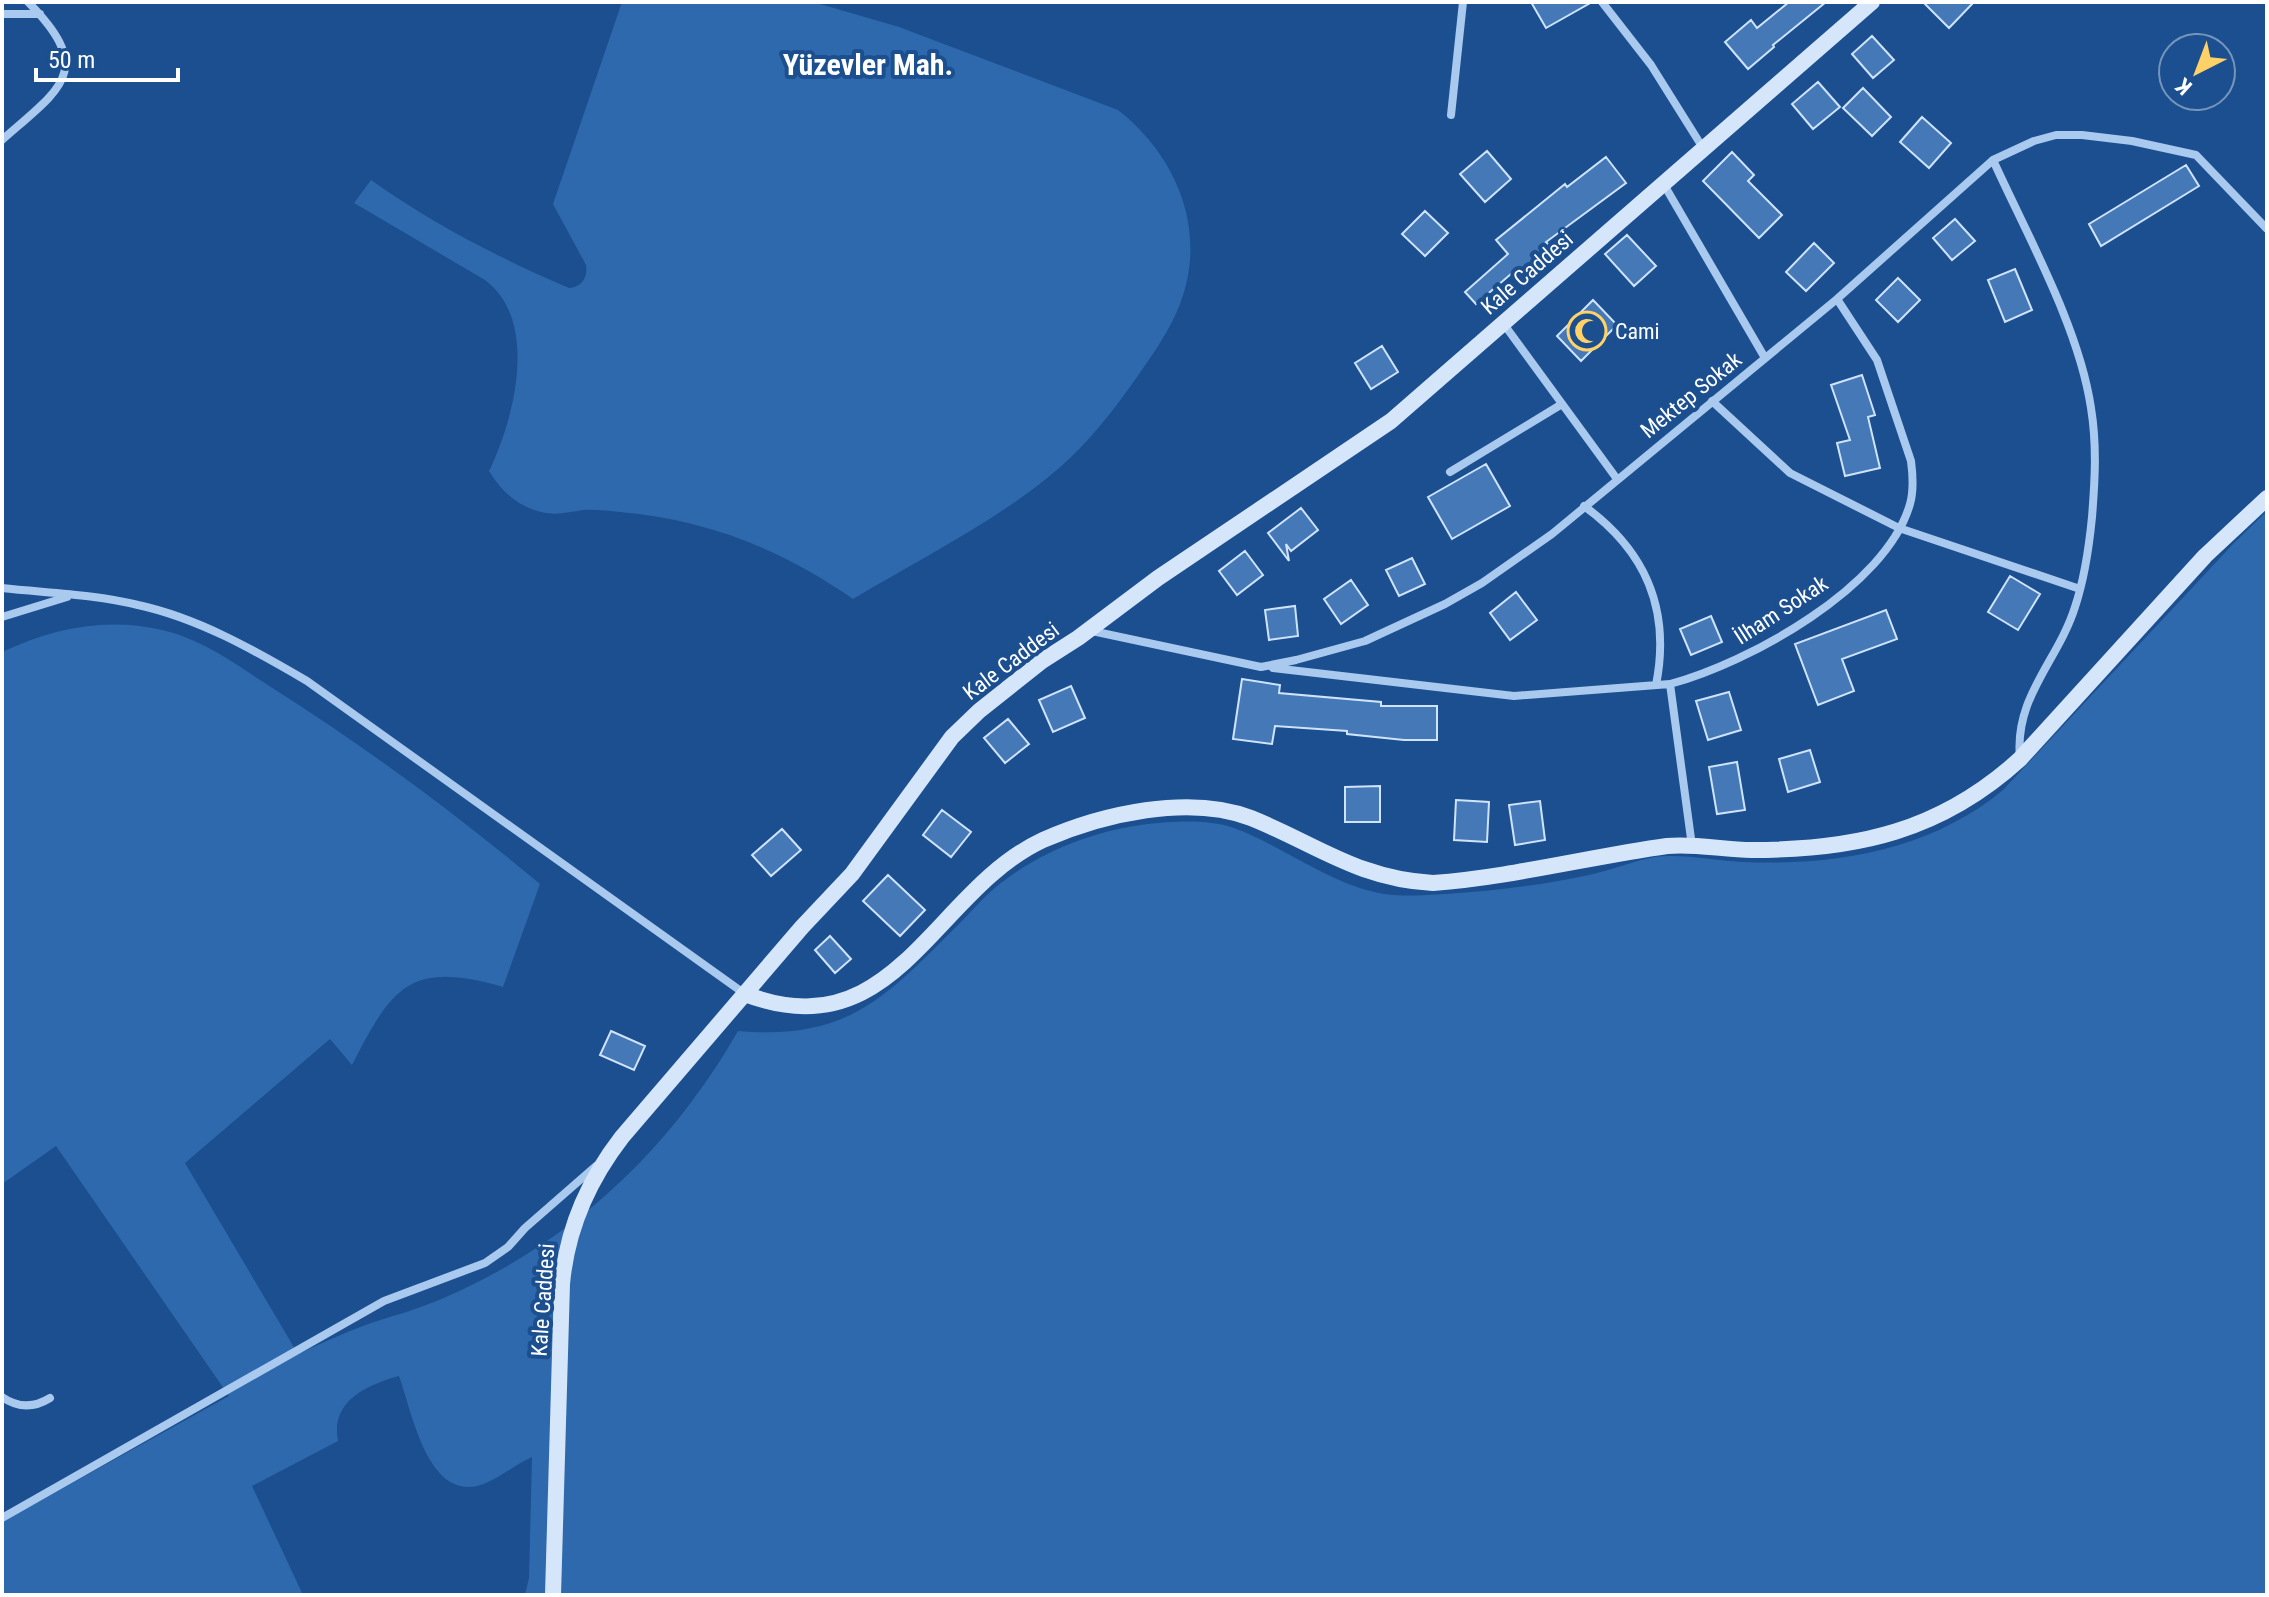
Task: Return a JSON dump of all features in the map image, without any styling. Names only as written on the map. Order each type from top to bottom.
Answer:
[{"type":"street","points":[[2,140],[51,97],[64,75],[63,47],[28,2]]},
{"type":"street","points":[[1451,115],[1463,2]]},
{"type":"street","points":[[1602,2],[1651,65],[1703,148]]},
{"type":"street","name":"Kale Caddesi","points":[[553,1595],[564,1263],[582,1200],[606,1158],[802,927],[860,865],[952,737],[1008,687],[1158,578],[1391,421],[1872,2]]},
{"type":"street","points":[[2,14],[40,14]]},
{"type":"street","name":"Mektep Sokak","points":[[1089,630],[1261,667],[1331,652],[1406,624],[1482,583],[1552,534],[1837,299],[1993,160],[2045,137],[2069,134],[2132,141],[2196,155],[2267,229]]},
{"type":"street","points":[[1993,160],[2075,345],[2091,405],[2095,436],[2095,491],[2088,564],[2064,634],[2025,707],[2019,733],[2020,759]]},
{"type":"street","points":[[1663,183],[1765,358]]},
{"type":"street","name":"İlham Sokak","points":[[1261,667],[1514,696],[1670,684],[1705,674],[1739,659],[1821,610],[1870,566],[1899,528],[1913,492],[1911,461],[1877,360],[1837,299]]},
{"type":"street","points":[[1503,323],[1617,479]]},
{"type":"street","points":[[1712,401],[1790,473],[1899,528],[2080,589]]},
{"type":"street","points":[[1450,472],[1562,404]]},
{"type":"street","points":[[2,588],[127,602],[177,616],[246,647],[297,675],[745,994],[780,1005],[799,1007],[855,997],[889,976],[1010,860],[1060,834],[1139,811],[1191,808],[1235,813],[1363,870],[1411,882],[1454,881],[1671,845],[1754,850],[1795,848],[1888,834],[1913,827],[1958,806],[2020,759],[2205,556],[2267,498]]},
{"type":"street","points":[[1584,506],[1617,533],[1641,566],[1650,585],[1660,624],[1660,665],[1656,685]]},
{"type":"street","points":[[2,617],[71,596]]},
{"type":"street","points":[[1670,684],[1692,847]]},
{"type":"street","points":[[2,1518],[384,1301],[485,1263],[508,1247],[525,1228],[606,1158]]},
{"type":"street","points":[[2,1397],[19,1405],[30,1406],[50,1398]]},
{"type":"shaded area","points":[[622,2],[813,2],[899,27],[1118,110],[1157,149],[1182,197],[1190,249],[1188,277],[1180,304],[1155,351],[1100,425],[1058,469],[1011,505],[853,599],[771,552],[713,530],[620,512],[588,510],[547,513],[524,506],[510,497],[489,471],[507,425],[517,372],[517,345],[512,320],[502,298],[485,280],[354,203],[371,180],[442,226],[517,265],[569,288],[581,283],[586,265],[553,204]]},
{"type":"shaded area","points":[[2267,511],[2267,1595],[525,1595],[529,1578],[532,1457],[477,1486],[460,1486],[446,1479],[424,1449],[399,1376],[375,1384],[345,1405],[337,1427],[338,1441],[252,1486],[303,1595],[2,1595],[2,1522],[229,1396],[56,1146],[2,1184],[2,652],[60,631],[100,625],[141,626],[193,640],[309,711],[377,758],[540,884],[503,987],[446,977],[425,979],[408,987],[379,1016],[352,1065],[330,1039],[185,1163],[298,1354],[362,1326],[446,1297],[536,1249],[614,1188],[649,1153],[711,1075],[738,1031],[777,1032],[810,1028],[839,1020],[864,1007],[911,971],[996,887],[1055,850],[1096,835],[1138,825],[1168,822],[1216,824],[1253,836],[1345,883],[1384,894],[1408,896],[1536,885],[1589,875],[1655,857],[1778,863],[1847,857],[1881,850],[1945,827],[2003,790]]},
{"type":"building","points":[[1531,2],[1592,2],[1546,28]]},
{"type":"building","points":[[1789,2],[1826,2],[1748,69],[1725,42],[1751,20],[1757,28]]},
{"type":"building","points":[[1923,2],[1974,2],[1949,28]]},
{"type":"building","points":[[1872,36],[1894,60],[1873,78],[1852,54]]},
{"type":"building","points":[[1818,82],[1840,107],[1813,129],[1792,104]]},
{"type":"building","points":[[1863,88],[1891,117],[1872,136],[1843,108]]},
{"type":"building","points":[[1922,117],[1951,143],[1929,168],[1900,142]]},
{"type":"building","points":[[1487,151],[1511,179],[1485,202],[1460,174]]},
{"type":"building","points":[[1732,152],[1754,175],[1748,181],[1782,215],[1759,238],[1703,181]]},
{"type":"building","points":[[1606,157],[1626,183],[1546,242],[1550,246],[1522,270],[1519,267],[1476,304],[1465,292],[1508,254],[1496,240],[1565,184],[1567,187]]},
{"type":"building","points":[[2186,165],[2199,186],[2101,246],[2089,224]]},
{"type":"building","points":[[1425,211],[1448,233],[1425,256],[1402,234]]},
{"type":"building","points":[[1955,219],[1975,241],[1952,260],[1933,238]]},
{"type":"building","points":[[1627,235],[1656,266],[1634,286],[1605,254]]},
{"type":"building","points":[[1814,243],[1834,263],[1806,291],[1786,272]]},
{"type":"building","points":[[2015,269],[2032,310],[2005,322],[1988,280]]},
{"type":"building","points":[[1898,278],[1920,300],[1898,322],[1876,300]]},
{"type":"building","name":"Cami","points":[[1593,300],[1617,325],[1581,361],[1557,336]]},
{"type":"building","points":[[1382,346],[1398,372],[1371,389],[1355,363]]},
{"type":"building","points":[[1862,375],[1875,415],[1868,417],[1880,468],[1845,476],[1837,443],[1850,440],[1831,385]]},
{"type":"building","points":[[1486,464],[1510,506],[1452,539],[1428,497]]},
{"type":"building","points":[[1301,508],[1318,530],[1291,551],[1286,544],[1289,561],[1268,533]]},
{"type":"building","points":[[1245,551],[1263,575],[1237,595],[1219,571]]},
{"type":"building","points":[[1412,558],[1425,584],[1399,596],[1386,570]]},
{"type":"building","points":[[2010,576],[2040,594],[2018,630],[1988,612]]},
{"type":"building","points":[[1351,580],[1368,605],[1341,624],[1324,599]]},
{"type":"building","points":[[1516,592],[1537,620],[1510,640],[1490,613]]},
{"type":"building","points":[[1295,606],[1298,636],[1269,640],[1265,610]]},
{"type":"building","points":[[1886,610],[1897,639],[1842,659],[1854,691],[1818,705],[1795,644]]},
{"type":"building","points":[[1711,616],[1722,642],[1691,655],[1680,629]]},
{"type":"building","points":[[1242,679],[1280,685],[1279,693],[1381,702],[1381,706],[1437,706],[1437,740],[1404,740],[1347,734],[1347,731],[1275,726],[1272,744],[1233,739]]},
{"type":"building","points":[[1071,686],[1085,718],[1053,732],[1039,700]]},
{"type":"building","points":[[1729,692],[1741,730],[1708,740],[1696,701]]},
{"type":"building","points":[[1008,719],[1029,744],[1005,763],[984,738]]},
{"type":"building","points":[[1810,750],[1820,782],[1788,792],[1779,759]]},
{"type":"building","points":[[1737,762],[1745,810],[1717,814],[1709,767]]},
{"type":"building","points":[[1380,786],[1380,822],[1345,822],[1345,787]]},
{"type":"building","points":[[1456,800],[1489,802],[1487,842],[1454,840]]},
{"type":"building","points":[[1540,801],[1545,840],[1515,845],[1509,805]]},
{"type":"building","points":[[942,810],[971,832],[951,857],[923,835]]},
{"type":"building","points":[[782,829],[801,850],[771,876],[752,855]]},
{"type":"building","points":[[888,875],[925,910],[900,936],[863,901]]},
{"type":"building","points":[[830,936],[851,959],[835,973],[815,950]]},
{"type":"building","points":[[611,1031],[645,1046],[634,1070],[600,1055]]},
{"type":"place","name":"Cami","points":[[1587,331]]},
{"type":"district","name":"Yüzevler Mah.","points":[[868,64]]}]
